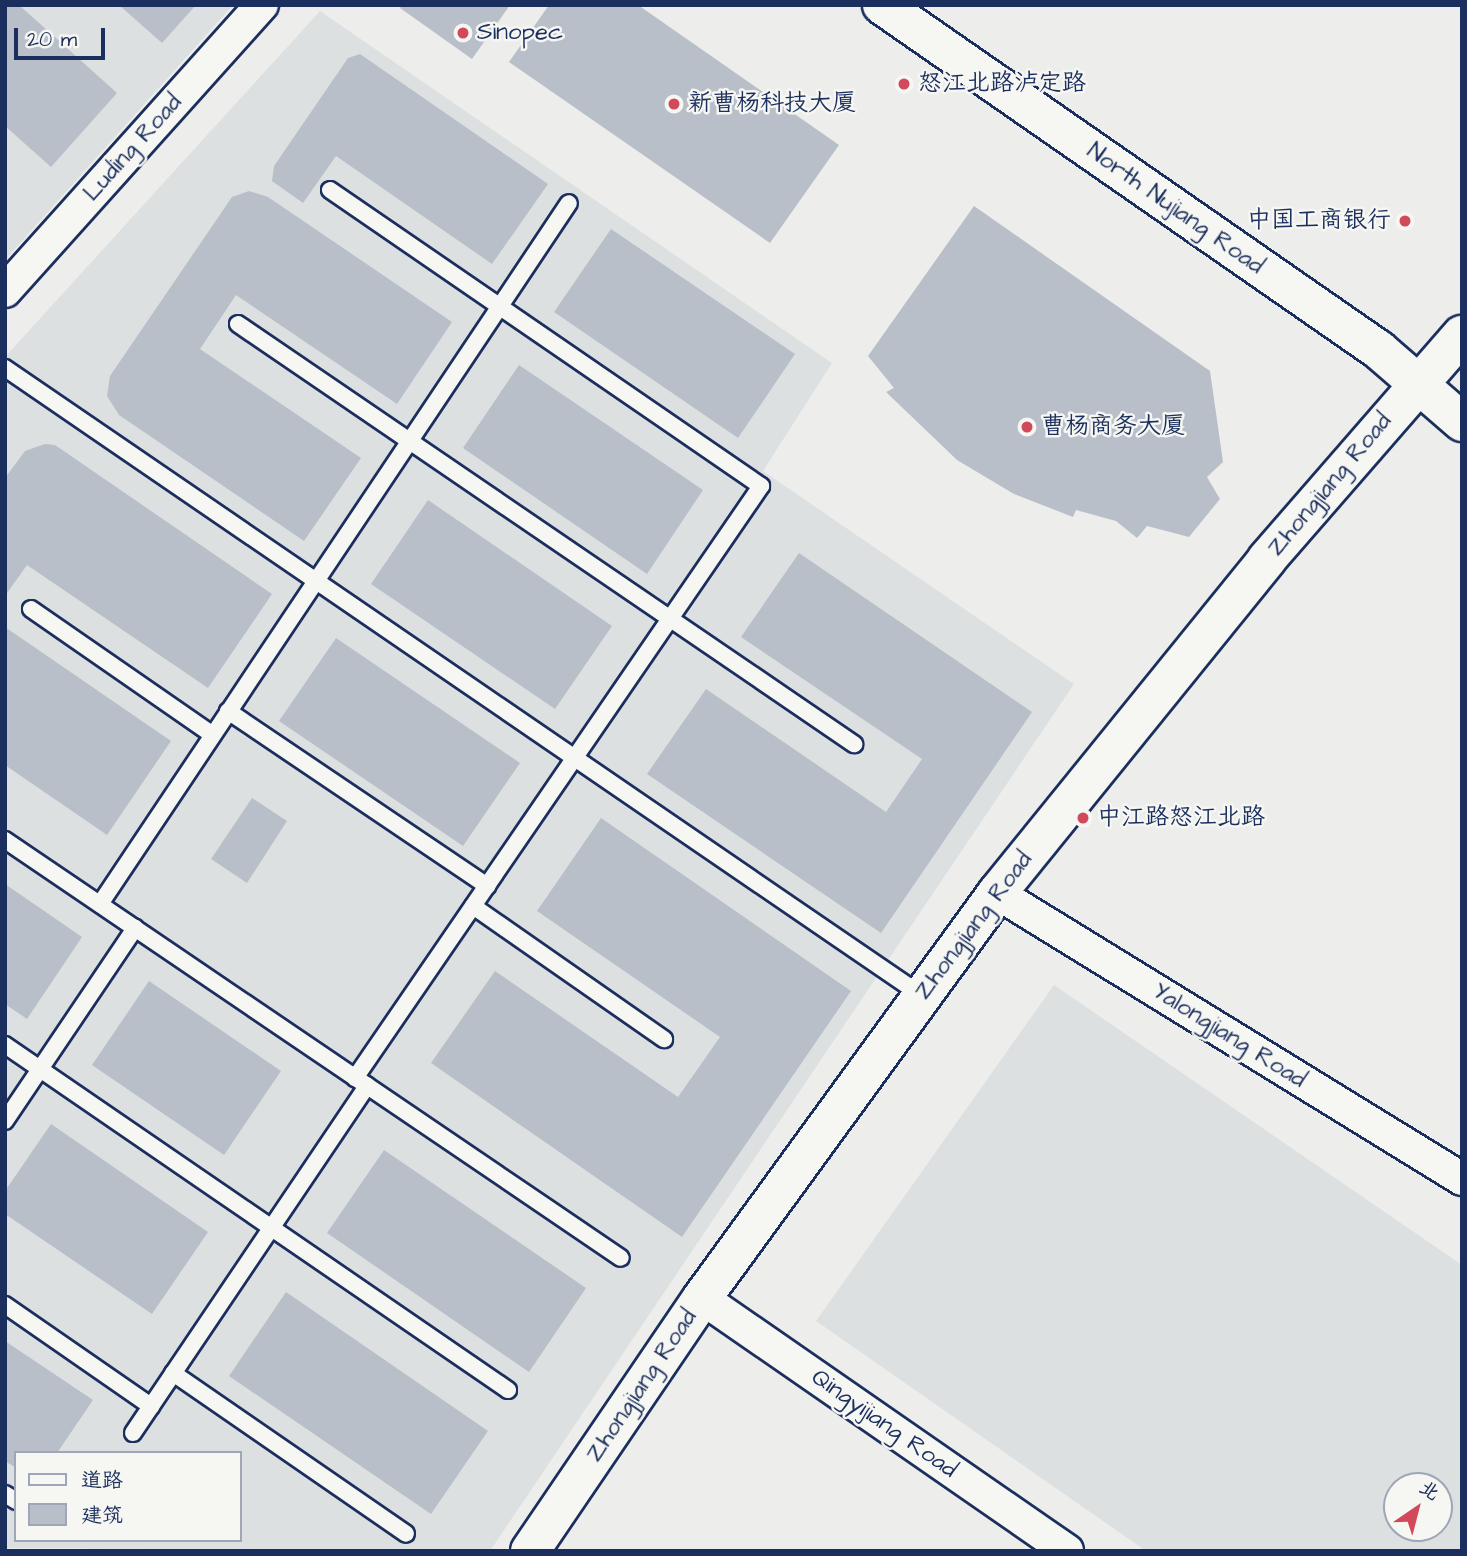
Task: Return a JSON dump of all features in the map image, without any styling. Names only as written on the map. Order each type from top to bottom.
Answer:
[{"type":"street","name":"Luding Road","points":[[5,291],[262,5]]},
{"type":"street","name":"North Nujiang Road","points":[[882,5],[1419,382],[1462,422]]},
{"type":"street","name":"Zhongjiang Road","points":[[530,1551],[702,1298],[997,893],[1266,559],[1462,335]]},
{"type":"street","name":"Yalongjiang Road","points":[[997,893],[1462,1179]]},
{"type":"street","name":"Qingyijiang Road","points":[[702,1298],[1067,1551]]},
{"type":"lane","points":[[133,1433],[271,1227],[486,886],[761,486],[330,190]]},
{"type":"lane","points":[[100,904],[569,203]]},
{"type":"lane","points":[[238,324],[854,744]]},
{"type":"lane","points":[[5,368],[921,995]]},
{"type":"lane","points":[[31,609],[213,735]]},
{"type":"lane","points":[[229,711],[486,886]]},
{"type":"lane","points":[[5,840],[621,1258]]},
{"type":"lane","points":[[473,906],[664,1039]]},
{"type":"lane","points":[[5,1121],[135,928]]},
{"type":"lane","points":[[5,1045],[508,1390]]},
{"type":"lane","points":[[5,1305],[151,1406]]},
{"type":"lane","points":[[173,1373],[406,1534]]},
{"type":"shaded area","points":[[5,5],[233,5],[5,260]]},
{"type":"shaded area","points":[[320,11],[832,363],[763,471],[1074,684],[490,1551],[5,1548],[5,357]]},
{"type":"shaded area","points":[[1054,985],[1462,1265],[1462,1551],[1146,1551],[816,1321]]},
{"type":"building","points":[[5,5],[19,5],[117,93],[51,167],[5,126]]},
{"type":"building","points":[[119,5],[196,5],[162,43]]},
{"type":"building","name":"Sinopec","points":[[402,5],[510,5],[472,59],[400,8]]},
{"type":"building","name":"新曹杨科技大厦","points":[[549,5],[638,5],[839,145],[770,243],[509,62]]},
{"type":"building","points":[[360,54],[548,184],[492,264],[336,156],[303,203],[272,181],[274,166],[348,58]]},
{"type":"building","points":[[249,191],[268,197],[452,322],[397,404],[236,295],[200,349],[361,458],[304,541],[119,415],[107,396],[110,376],[232,197]]},
{"type":"building","points":[[974,206],[1210,371],[1223,462],[1207,477],[1220,499],[1189,537],[1147,526],[1137,538],[1116,521],[1076,510],[1073,517],[1014,494],[957,460],[886,392],[894,388],[868,356]]},
{"type":"building","points":[[611,229],[795,354],[738,438],[554,312]]},
{"type":"building","points":[[519,365],[703,490],[647,574],[463,448]]},
{"type":"building","points":[[45,444],[55,445],[272,594],[208,688],[27,565],[5,596],[5,478],[25,451]]},
{"type":"building","points":[[428,500],[612,626],[555,709],[371,584]]},
{"type":"building","points":[[799,553],[1032,712],[881,933],[647,774],[706,689],[886,812],[922,759],[741,637]]},
{"type":"building","points":[[5,627],[171,741],[107,835],[5,765]]},
{"type":"building","points":[[336,638],[520,763],[463,846],[279,721]]},
{"type":"building","points":[[252,798],[287,821],[247,883],[211,859]]},
{"type":"building","points":[[601,818],[851,991],[682,1237],[431,1063],[495,971],[678,1097],[720,1037],[537,911]]},
{"type":"building","points":[[5,884],[82,937],[27,1019],[5,1004]]},
{"type":"building","points":[[149,981],[281,1071],[224,1155],[92,1065]]},
{"type":"building","points":[[51,1124],[208,1232],[152,1314],[5,1214],[5,1191]]},
{"type":"building","points":[[384,1150],[586,1288],[529,1372],[327,1233]]},
{"type":"building","points":[[286,1292],[488,1431],[431,1514],[229,1376]]},
{"type":"building","points":[[5,1341],[93,1400],[58,1451],[14,1451],[14,1467],[5,1461]]},
{"type":"place","name":"Sinopec","points":[[463,33]]},
{"type":"place","name":"怒江北路泸定路","points":[[904,84]]},
{"type":"place","name":"新曹杨科技大厦","points":[[674,104]]},
{"type":"place","name":"中国工商银行","points":[[1405,221]]},
{"type":"place","name":"曹杨商务大厦","points":[[1027,427]]},
{"type":"place","name":"中江路怒江北路","points":[[1083,818]]}]
